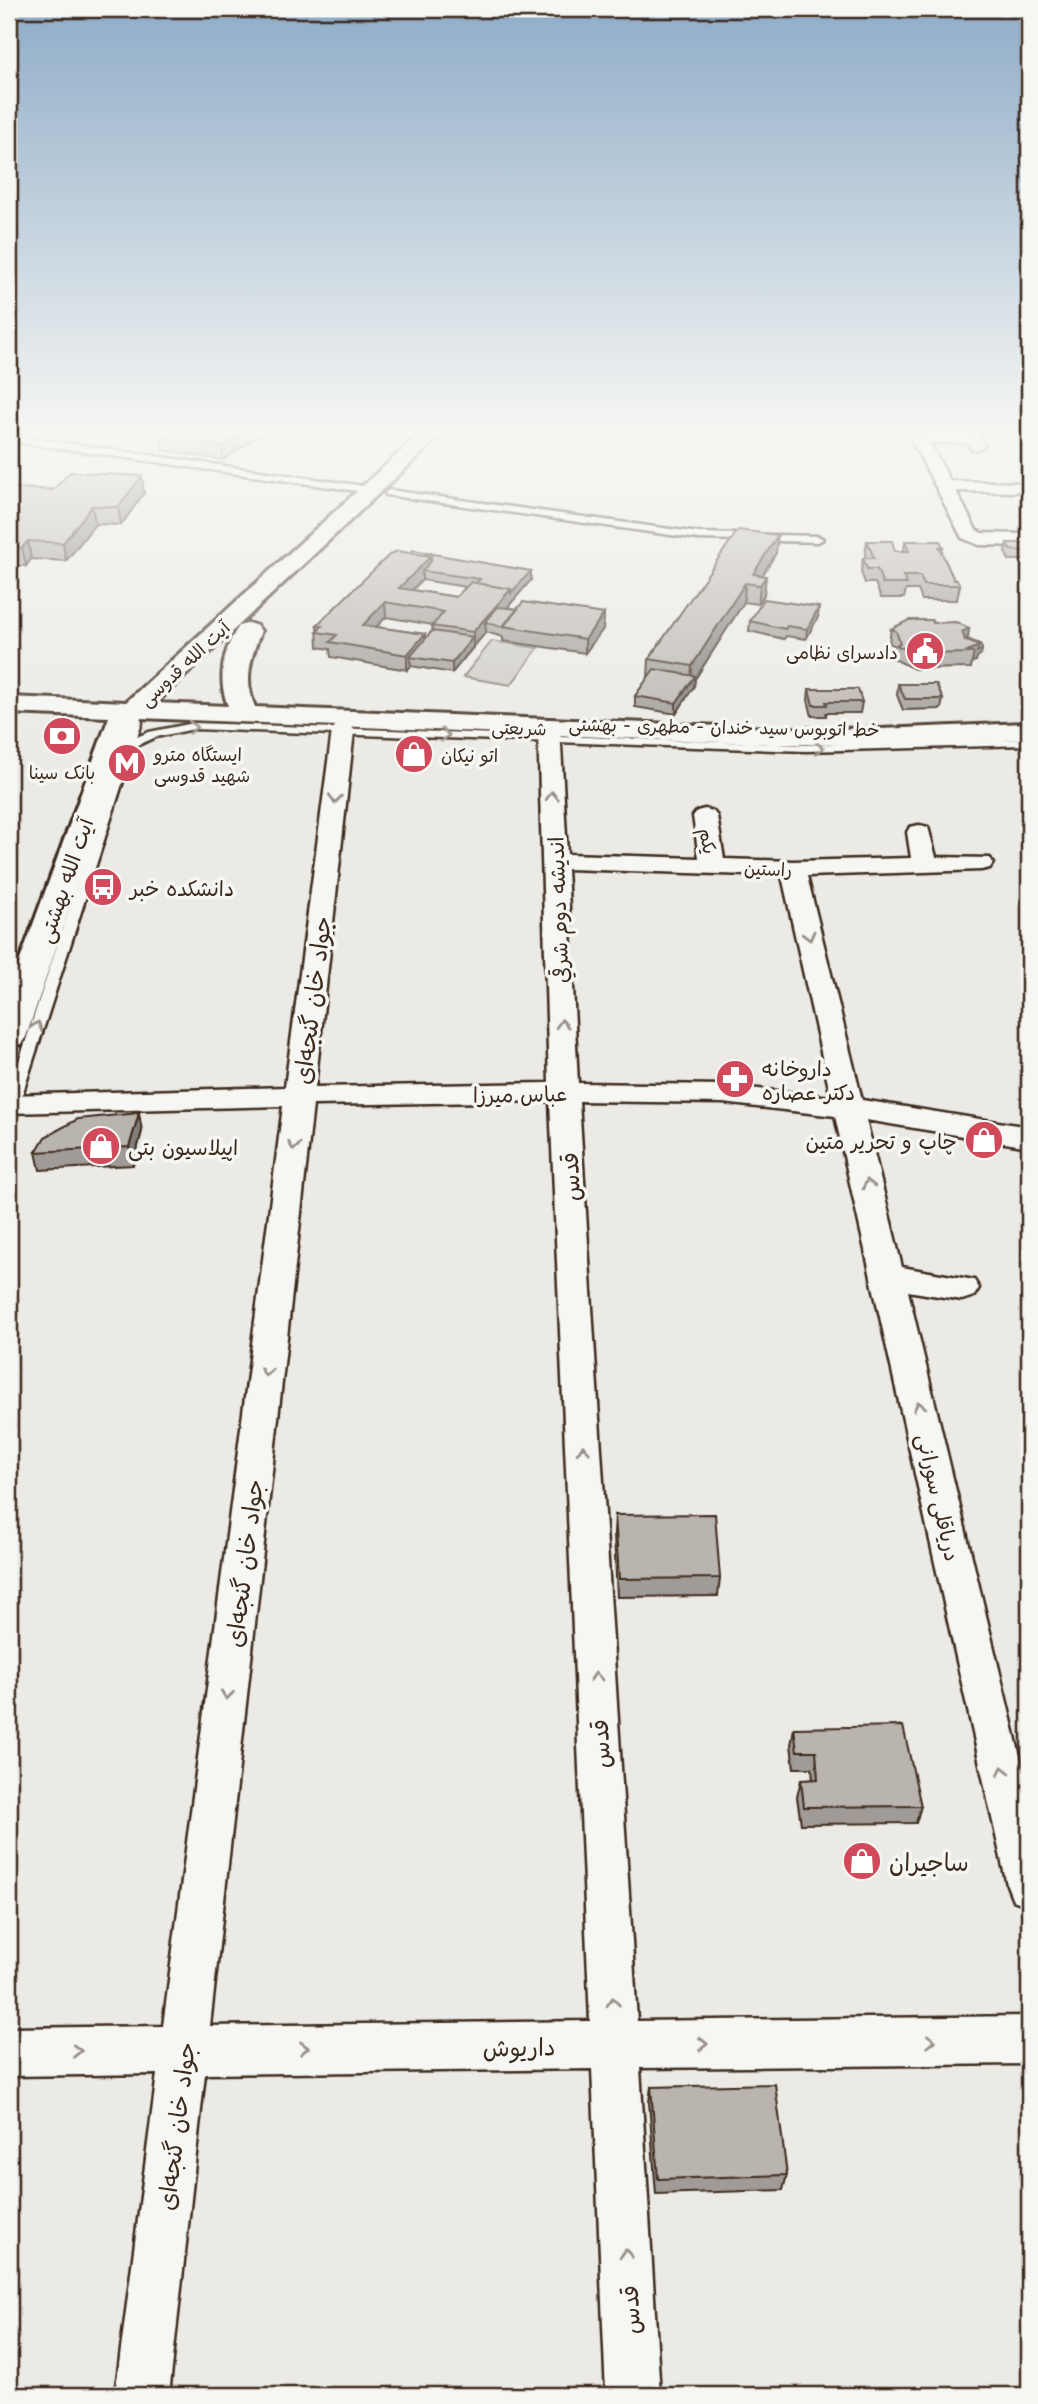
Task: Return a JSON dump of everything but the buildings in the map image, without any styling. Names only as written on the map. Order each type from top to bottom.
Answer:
[{"type":"main road","name":"آیت الله قدوسی","points":[[127,726],[322,545]]},
{"type":"main road","name":"آیت الله قدوسی","points":[[165,712],[248,631],[329,545]]},
{"type":"main road","points":[[246,715],[236,696],[234,675],[248,631]]},
{"type":"main road","name":"شریعتی","points":[[9,705],[127,726]]},
{"type":"main road","name":"شریعتی","points":[[9,717],[127,726],[165,712],[246,715],[344,725],[549,733],[802,737],[1029,731]]},
{"type":"main road","name":"آیت الله بهشتی","points":[[9,1037],[127,726]]},
{"type":"street","name":"جواد خان گنجه‌ای","points":[[142,2395],[344,725]]},
{"type":"street","name":"انديشه دوم شرقي","points":[[549,733],[564,1092]]},
{"type":"street","name":"یکم","points":[[705,816],[713,866]]},
{"type":"street","points":[[919,832],[925,865]]},
{"type":"street","name":"راستین","points":[[556,861],[793,870],[981,863]]},
{"type":"street","name":"دریاقلی سورانی","points":[[793,870],[1029,1885]]},
{"type":"street","name":"عباس میرزا","points":[[10,1107],[300,1096],[564,1092],[723,1094],[850,1108],[1029,1136]]},
{"type":"street","name":"قدس","points":[[564,1092],[633,2395]]},
{"type":"street","points":[[889,1276],[962,1288]]},
{"type":"street","name":"داریوش","points":[[9,2052],[1029,2040]]},
{"type":"lane","points":[[10,1107],[127,726],[162,732],[194,726],[344,725]]},
{"type":"lane","name":"خط اتوبوس سید خندان - مطهری - بهشتی","points":[[549,733],[806,748],[1029,742]]},
{"type":"shaded area","points":[[492,641],[538,648],[511,685],[463,677]]},
{"type":"place","name":"دادسرای نظامی","points":[[925,651]]},
{"type":"place","name":"بانک سینا","points":[[62,736]]},
{"type":"place","name":"اتو نیکان","points":[[414,754]]},
{"type":"place","name":"ایستگاه مترو شهید قدوسی","points":[[127,763]]},
{"type":"place","name":"دانشکده خبر","points":[[103,887]]},
{"type":"place","name":"داروخانه دکتر عصاره","points":[[735,1079]]},
{"type":"place","name":"چاپ و تحریر متین","points":[[984,1140]]},
{"type":"place","name":"اپیلاسیون بتی","points":[[101,1146]]},
{"type":"place","name":"ساجیران","points":[[862,1861]]}]
